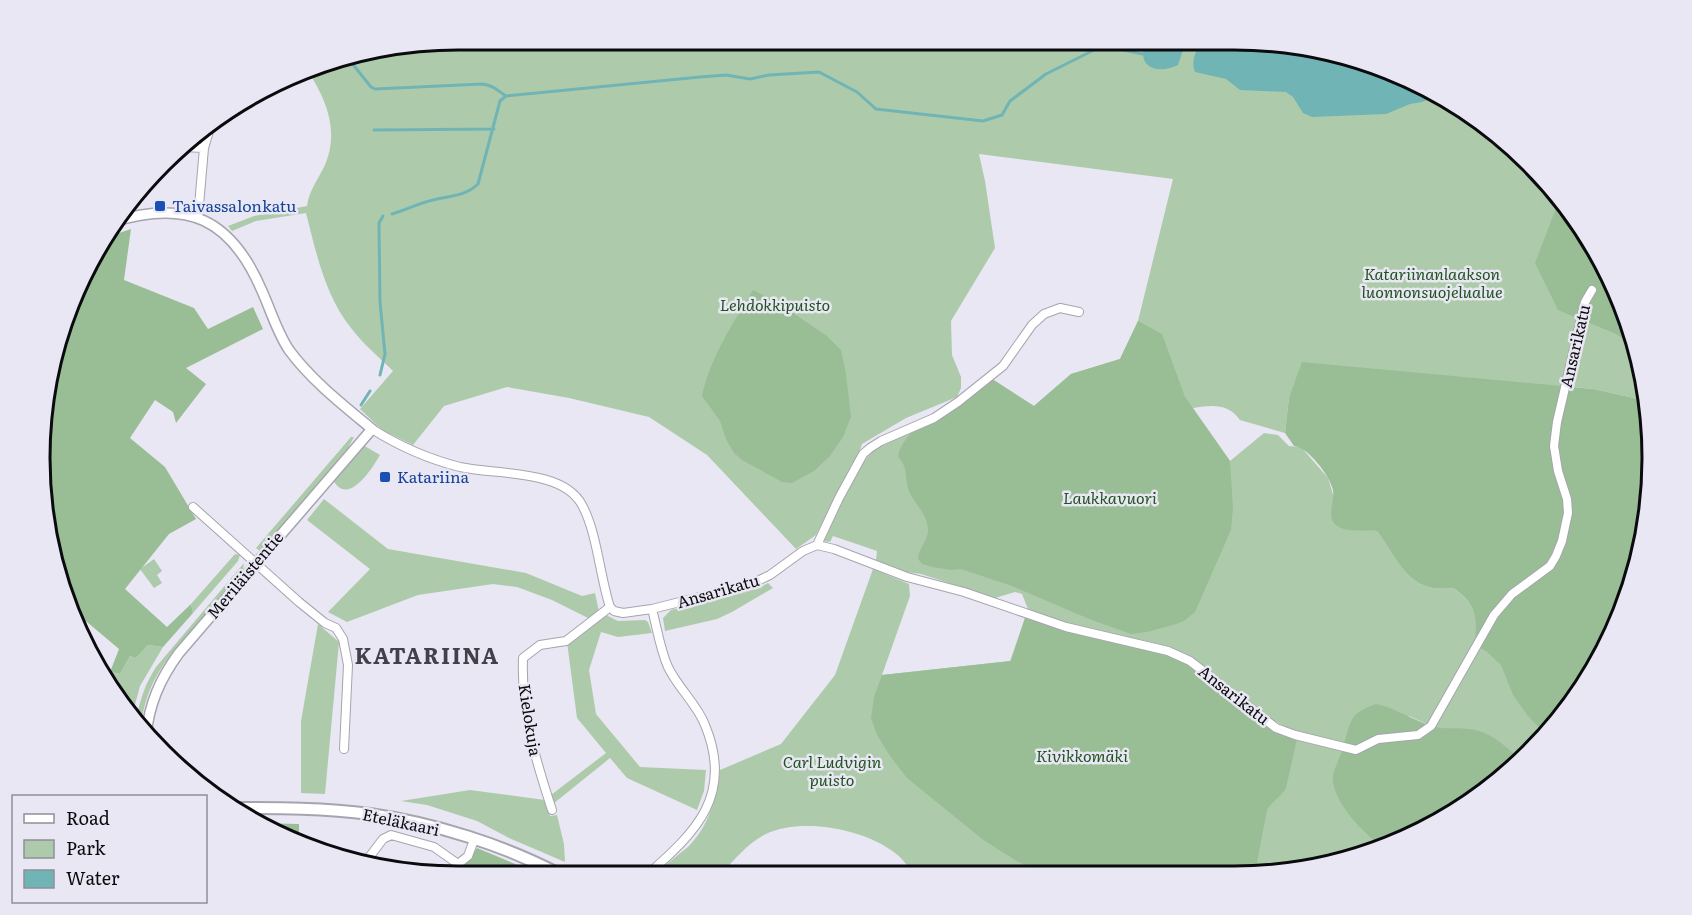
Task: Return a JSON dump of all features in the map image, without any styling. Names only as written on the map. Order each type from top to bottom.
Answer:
[{"type":"main road","name":"Eteläkaari","points":[[248,808],[370,814],[417,823],[520,855],[543,866]]},
{"type":"street","points":[[198,217],[204,148],[208,135]]},
{"type":"street","points":[[192,147],[204,148]]},
{"type":"street","points":[[127,218],[148,213],[176,213],[198,217],[225,235],[242,254],[258,283],[283,339],[301,364],[372,429],[405,448],[448,463],[550,480],[569,489],[579,500],[588,518],[610,607]]},
{"type":"street","name":"Ansarikatu","points":[[610,607],[614,611],[623,613],[652,609],[758,582],[803,551],[817,545],[834,549],[907,577],[964,592],[1066,627],[1152,647],[1180,656],[1190,661],[1276,728],[1295,735],[1356,750],[1378,739],[1418,735],[1437,718],[1475,645],[1498,609],[1512,594],[1550,566],[1562,541],[1568,513],[1567,499],[1555,458],[1556,433],[1585,302],[1592,290]]},
{"type":"street","points":[[817,545],[863,454],[881,441],[934,418],[958,402],[1003,366],[1032,325],[1044,314],[1060,308],[1078,312]]},
{"type":"street","name":"Meriläistentie","points":[[148,724],[155,692],[166,670],[372,429]]},
{"type":"street","points":[[193,507],[311,612],[336,628],[344,639],[348,665],[344,749]]},
{"type":"street","name":"Kielokuja","points":[[552,810],[533,754],[522,688],[523,658],[540,645],[566,640],[610,607]]},
{"type":"street","points":[[652,609],[667,663],[705,724],[715,765],[711,793],[699,824],[657,866]]},
{"type":"street","points":[[370,856],[383,839],[392,835],[434,847],[458,864],[468,856],[474,840]]},
{"type":"green space","points":[[431,50],[1261,50],[1314,57],[1366,71],[1439,104],[1504,151],[1541,188],[1558,209],[1574,231],[1600,276],[1580,319],[1625,341],[1638,399],[1594,389],[1564,386],[1640,499],[1635,537],[1621,589],[1588,662],[1558,706],[1541,727],[1504,764],[1462,796],[1431,726],[1409,716],[1336,791],[1356,822],[1375,841],[1340,852],[1288,862],[1234,866],[908,866],[898,855],[867,838],[832,828],[797,826],[780,829],[759,838],[729,866],[665,866],[688,847],[701,830],[714,802],[720,770],[781,744],[835,675],[873,569],[909,584],[910,596],[882,675],[1010,661],[1026,615],[1064,630],[1153,652],[1276,728],[1298,733],[1259,713],[1194,660],[1036,614],[1028,609],[1022,594],[1015,592],[995,598],[921,574],[905,572],[876,560],[877,551],[833,536],[830,542],[822,541],[834,514],[872,451],[912,431],[989,377],[1034,406],[1071,374],[1120,359],[1138,321],[1173,179],[979,154],[995,248],[951,321],[952,355],[961,377],[961,388],[957,397],[906,418],[862,444],[857,459],[816,535],[796,549],[707,455],[649,417],[569,398],[507,387],[444,406],[413,445],[382,430],[360,409],[393,371],[356,334],[334,302],[322,273],[306,213],[256,221],[232,231],[228,226],[254,216],[307,206],[311,191],[329,154],[331,141],[329,117],[311,77],[326,71],[378,57]],"holes":[[[1295,381],[1494,615],[1476,643],[1474,611],[1461,594],[1453,588],[1438,589],[1415,581],[1399,564],[1377,531],[1344,529],[1328,478],[1301,447],[1289,446],[1278,435],[1264,433],[1230,461],[1193,408],[1219,406],[1235,414],[1240,420],[1285,433],[1289,397]]]},
{"type":"green space","points":[[1557,208],[1574,231],[1600,277],[1625,341],[1558,310],[1535,263]]},
{"type":"green space","points":[[131,229],[124,280],[194,308],[208,329],[253,307],[263,329],[186,368],[206,384],[176,423],[173,412],[155,400],[130,438],[165,467],[196,519],[169,534],[125,589],[167,627],[191,604],[193,613],[163,647],[148,645],[136,658],[130,656],[120,674],[110,672],[119,649],[83,619],[71,589],[57,537],[50,484],[50,431],[63,352],[81,301],[104,253],[116,234]]},
{"type":"green space","name":"Lehdokkipuisto","points":[[753,290],[777,302],[827,336],[841,350],[846,374],[851,417],[843,437],[830,456],[814,471],[792,483],[782,482],[742,460],[734,453],[720,421],[702,396],[716,354]]},
{"type":"green space","name":"Laukkavuori","points":[[1138,321],[1162,334],[1185,397],[1230,461],[1233,508],[1231,530],[1195,612],[1176,624],[1131,634],[1089,619],[1012,586],[961,569],[951,570],[922,564],[918,555],[927,536],[928,526],[910,494],[905,468],[898,457],[902,445],[911,434],[922,422],[989,377],[1034,406],[1071,374],[1120,359]]},
{"type":"green space","points":[[1302,362],[1594,389],[1638,399],[1642,431],[1642,484],[1629,563],[1611,614],[1588,662],[1540,728],[1513,695],[1501,665],[1475,644],[1474,612],[1461,594],[1453,588],[1438,589],[1415,581],[1399,564],[1377,531],[1340,528],[1333,522],[1331,513],[1333,490],[1328,477],[1306,451],[1294,446],[1285,433],[1289,397]]},
{"type":"green space","points":[[351,437],[354,437],[348,448],[260,551],[256,548]]},
{"type":"green space","points":[[363,445],[380,455],[359,483],[352,488],[339,487],[333,480]]},
{"type":"green space","points":[[324,499],[388,549],[526,573],[582,596],[595,593],[599,612],[590,619],[552,600],[517,587],[493,584],[418,595],[347,622],[328,612],[370,569],[307,520]]},
{"type":"green space","points":[[235,554],[240,555],[238,561],[193,613],[191,604]]},
{"type":"green space","points":[[154,559],[162,571],[157,575],[162,583],[154,588],[140,569]]},
{"type":"green space","points":[[244,563],[243,570],[163,666],[153,683],[142,716],[138,711],[139,707],[156,667]]},
{"type":"green space","points":[[768,583],[773,588],[717,619],[665,631],[663,618],[671,610],[759,588]]},
{"type":"green space","points":[[606,615],[618,621],[645,620],[652,633],[618,637],[601,632],[589,670],[596,714],[640,767],[706,770],[704,791],[697,810],[627,778],[610,758],[553,804],[551,795],[606,753],[577,718],[567,642]]},
{"type":"green space","name":"Kivikkomäki","points":[[1026,615],[1064,630],[1178,658],[1297,739],[1286,788],[1267,810],[1256,865],[1028,866],[982,839],[907,778],[877,735],[871,718],[874,697],[882,675],[1011,661]]},
{"type":"green space","points":[[318,624],[339,642],[325,794],[301,793],[301,721]]},
{"type":"green space","points":[[148,645],[163,647],[140,686],[135,707],[110,672],[120,674],[130,656],[136,658]]},
{"type":"green space","points":[[1376,704],[1390,708],[1418,721],[1441,728],[1477,730],[1497,740],[1514,754],[1461,797],[1415,823],[1375,841],[1358,826],[1343,806],[1337,795],[1333,776],[1353,719],[1361,710]]},
{"type":"green space","points":[[470,790],[545,800],[550,816],[557,815],[564,844],[565,862],[509,838],[477,821],[427,805],[401,801]]},
{"type":"green space","points":[[278,824],[299,824],[299,833]]},
{"type":"green space","points":[[477,848],[520,866],[465,866]]},
{"type":"water","points":[[1143,50],[1183,50],[1178,65],[1162,69],[1147,65]]},
{"type":"water","points":[[1197,50],[1261,50],[1314,57],[1366,71],[1429,99],[1386,114],[1312,117],[1303,113],[1293,97],[1286,92],[1240,90],[1226,79],[1195,72]]},
{"type":"waterway","points":[[392,214],[428,201],[463,193],[478,184],[500,101],[506,96],[726,75],[750,79],[769,75],[819,72],[857,92],[876,109],[983,121],[1002,115],[1010,101],[1046,74],[1094,50]]},
{"type":"waterway","points":[[1124,50],[1143,54]]},
{"type":"waterway","points":[[352,63],[375,89],[482,84],[506,96]]},
{"type":"waterway","points":[[374,130],[494,129]]},
{"type":"waterway","points":[[380,375],[385,354],[380,302],[379,223],[383,216]]},
{"type":"waterway","points":[[361,405],[370,391]]},
{"type":"place","name":"Taivassalonkatu","points":[[160,206]]},
{"type":"place","name":"Katariina","points":[[385,477]]},
{"type":"district","name":"KATARIINA","points":[[427,656]]},
{"type":"park label","name":"Katariinanlaakson luonnonsuojelualue","points":[[1432,283]]},
{"type":"park label","name":"Carl Ludvigin puisto","points":[[832,771]]}]
